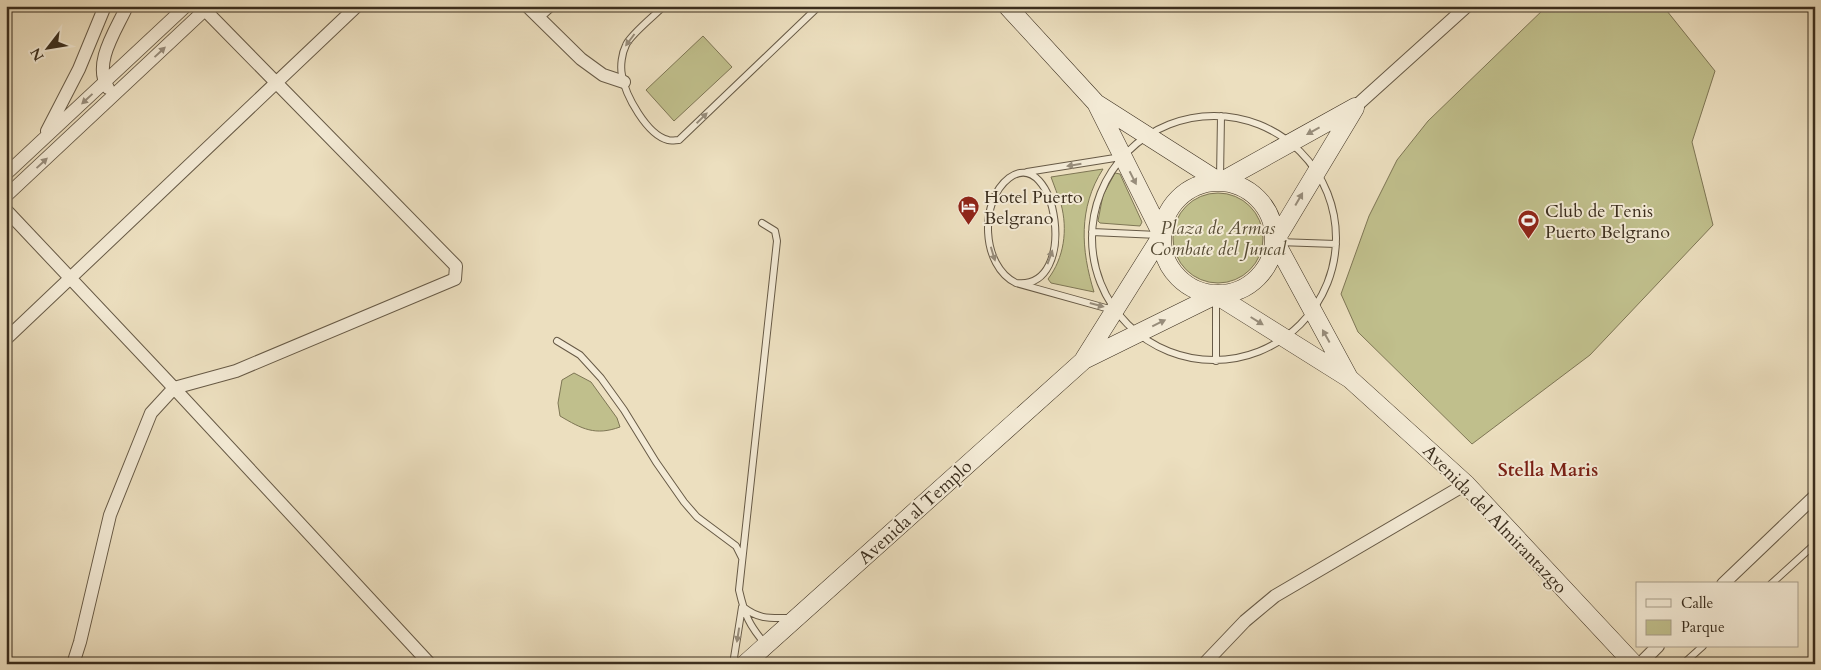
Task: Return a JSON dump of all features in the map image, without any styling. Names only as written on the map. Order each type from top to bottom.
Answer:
[{"type":"street","points":[[44,139],[79,69],[104,6]]},
{"type":"street","points":[[113,96],[104,83],[103,68],[107,51],[127,6]]},
{"type":"street","points":[[6,174],[186,6]]},
{"type":"street","points":[[6,339],[357,6]]},
{"type":"street","points":[[527,6],[580,59],[603,75],[624,82]]},
{"type":"street","points":[[538,16],[548,6]]},
{"type":"street","points":[[1007,6],[1096,103],[1220,182]]},
{"type":"street","points":[[1220,182],[1355,107],[1467,6]]},
{"type":"street","points":[[6,196],[205,7],[276,83],[456,266],[455,279],[236,371],[174,388],[151,413],[110,515],[73,664]]},
{"type":"street","points":[[1096,103],[1162,236]]},
{"type":"street","points":[[1084,360],[1216,295],[1236,292],[1259,278],[1270,261],[1275,241],[1355,107]]},
{"type":"street","points":[[1220,182],[1236,184],[1257,197],[1270,217],[1275,241],[1350,379],[1216,295],[1195,290],[1177,276],[1165,258],[1162,236],[1169,210],[1180,197],[1187,191],[1202,184],[1220,182]]},
{"type":"street","points":[[6,210],[430,664]]},
{"type":"street","points":[[1084,360],[1162,236]]},
{"type":"street","name":"Avenida al Templo","points":[[745,664],[1084,360]]},
{"type":"street","name":"Avenida del Almirantazgo","points":[[1350,379],[1466,484],[1634,664]]},
{"type":"street","points":[[1204,664],[1245,621],[1275,596],[1466,484]]},
{"type":"street","points":[[1725,582],[1815,496]]},
{"type":"street","points":[[1640,664],[1656,648]]},
{"type":"lane","points":[[664,6],[626,42],[622,59],[622,75],[636,110],[645,123],[666,140],[679,140],[819,6]]},
{"type":"lane","points":[[1220,182],[1221,116]]},
{"type":"lane","points":[[1221,116],[1256,124],[1277,134],[1302,154],[1316,171],[1326,189],[1335,222],[1336,244],[1331,275],[1323,294],[1312,312],[1303,322],[1285,338],[1257,353],[1216,361],[1179,356],[1156,346],[1137,334],[1116,310],[1103,289],[1096,269],[1092,232],[1097,202],[1103,186],[1122,157],[1146,136],[1175,122],[1198,117],[1221,116]]},
{"type":"lane","points":[[1116,310],[1008,280],[998,268],[991,250],[989,227],[991,207],[995,196],[1006,180],[1013,175],[1122,157]]},
{"type":"lane","points":[[1016,283],[1031,282],[1044,271],[1054,248],[1056,230],[1051,199],[1042,181],[1028,173],[1020,173]]},
{"type":"lane","points":[[762,223],[774,231],[777,241],[740,590],[742,606],[750,626],[766,645]]},
{"type":"lane","points":[[1092,232],[1162,236]]},
{"type":"lane","points":[[1275,241],[1336,244]]},
{"type":"lane","points":[[1216,295],[1216,361]]},
{"type":"lane","points":[[557,341],[580,355],[602,378],[684,502],[697,517],[736,546],[743,559]]},
{"type":"lane","points":[[1773,582],[1815,544]]},
{"type":"lane","points":[[742,606],[754,615],[767,618],[797,618]]},
{"type":"lane","points":[[733,664],[742,606]]},
{"type":"lane","points":[[1683,664],[1700,648]]},
{"type":"green space","name":"Club de Tenis Puerto Belgrano","points":[[1547,6],[1663,6],[1715,71],[1692,142],[1713,225],[1590,355],[1472,444],[1358,332],[1341,294],[1369,216],[1397,160],[1428,121]]},
{"type":"green space","points":[[703,36],[732,67],[674,121],[646,90]]},
{"type":"green space","points":[[1103,169],[1089,199],[1084,229],[1086,261],[1094,292],[1051,283],[1048,279],[1061,253],[1064,224],[1061,204],[1051,177]]},
{"type":"green space","points":[[1115,173],[1120,174],[1142,222],[1140,226],[1100,223],[1098,221],[1103,195]]},
{"type":"green space","name":"Plaza de Armas Combate del Juncal","points":[[1218,193],[1235,197],[1250,206],[1259,221],[1263,238],[1259,255],[1250,270],[1235,279],[1218,283],[1201,279],[1186,270],[1177,255],[1173,238],[1177,221],[1186,206],[1201,197]]},
{"type":"green space","points":[[574,373],[591,382],[617,418],[620,427],[603,431],[589,430],[560,416],[558,403],[562,380]]},
{"type":"place","name":"Hotel Puerto Belgrano","points":[[968,226]]},
{"type":"place","name":"Club de Tenis Puerto Belgrano","points":[[1529,240]]},
{"type":"district","name":"Stella Maris","points":[[1548,469]]}]
